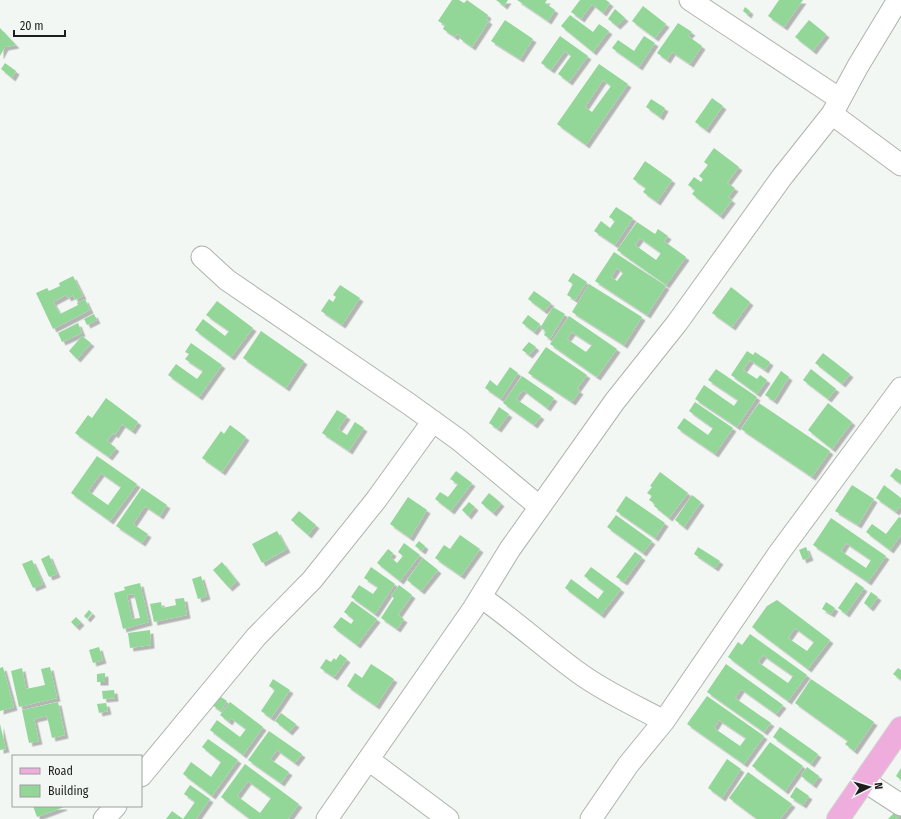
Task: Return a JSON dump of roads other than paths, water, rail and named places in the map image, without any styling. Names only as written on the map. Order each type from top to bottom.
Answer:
[{"type":"main road","points":[[838,819],[901,728]]},
{"type":"street","points":[[690,0],[836,107],[901,165]]},
{"type":"street","points":[[327,819],[481,597],[510,549],[615,401],[677,323],[782,177],[836,107],[858,66],[898,0]]},
{"type":"street","points":[[202,257],[227,280],[459,440],[540,507]]},
{"type":"street","points":[[591,819],[628,765],[664,721],[779,553],[901,388]]},
{"type":"street","points":[[142,775],[256,638],[312,580],[376,500],[433,421]]},
{"type":"street","points":[[481,597],[580,674],[627,702],[664,721]]},
{"type":"street","points":[[368,760],[448,819]]},
{"type":"street","points":[[864,780],[901,806]]},
{"type":"street","points":[[104,819],[115,807]]}]
